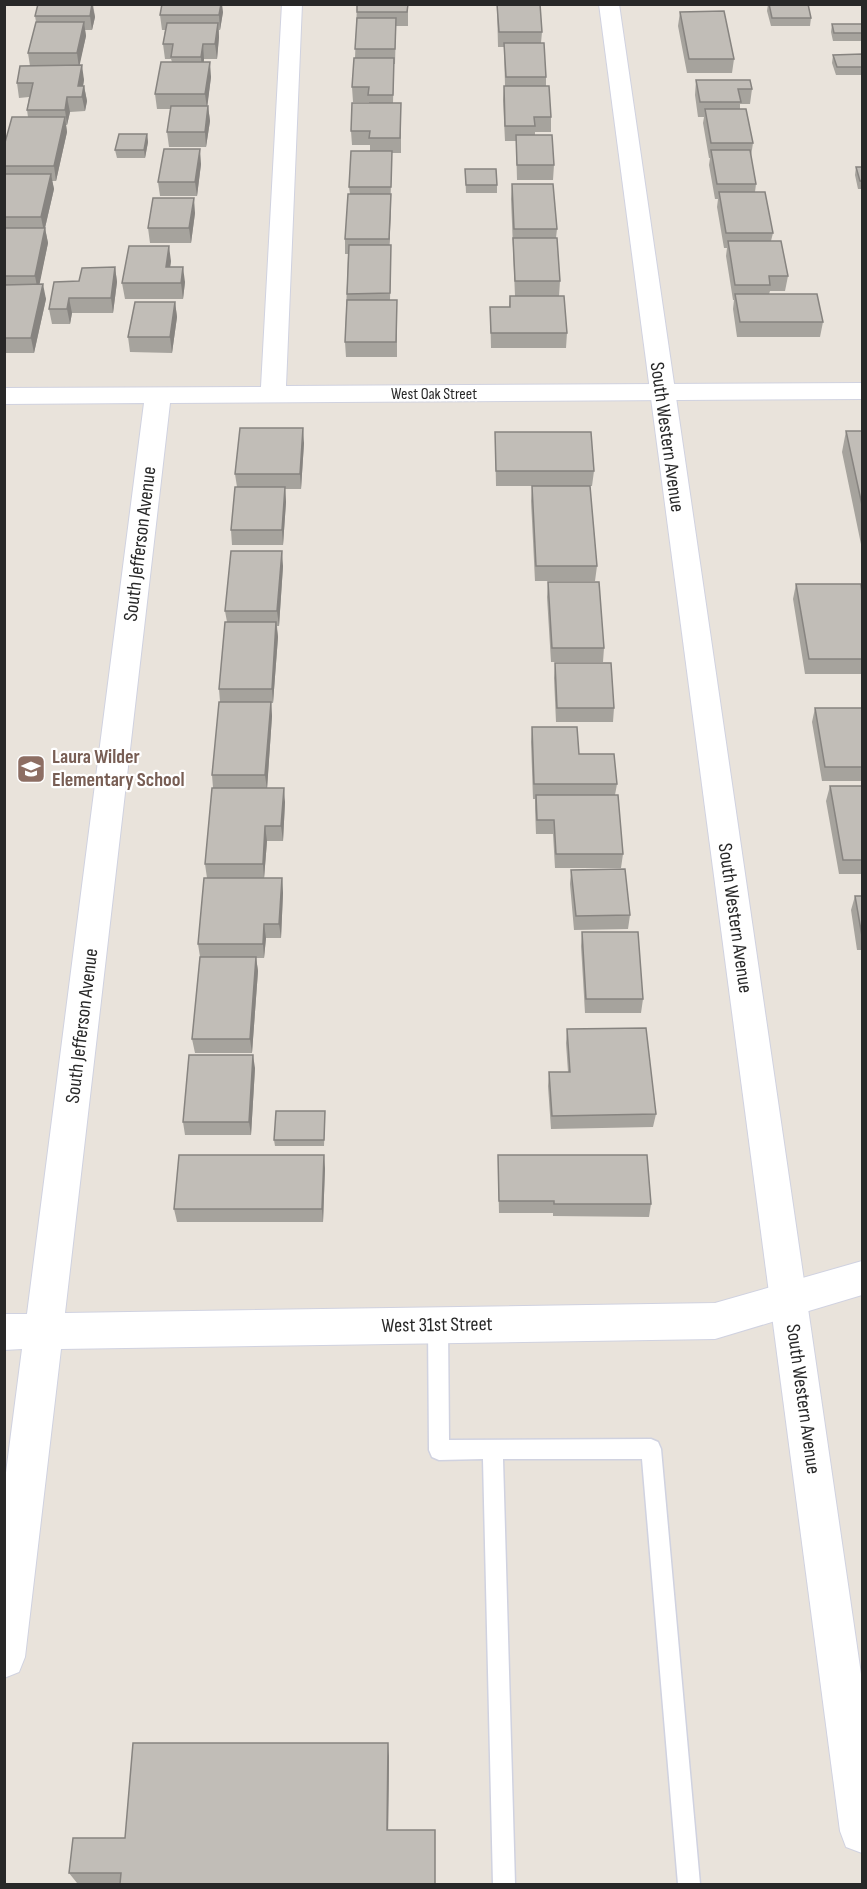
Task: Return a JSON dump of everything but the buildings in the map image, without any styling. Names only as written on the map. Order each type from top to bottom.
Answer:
[{"type":"street","points":[[273,394],[292,4]]},
{"type":"street","name":"South Western Avenue","points":[[609,4],[862,1831]]},
{"type":"street","name":"West Oak Street","points":[[4,396],[862,391]]},
{"type":"street","name":"South Jefferson Avenue","points":[[4,1657],[159,395]]},
{"type":"street","name":"West 31st Street","points":[[4,1332],[715,1321],[862,1278]]},
{"type":"lane","points":[[438,1325],[439,1450],[651,1449],[689,1884]]},
{"type":"lane","points":[[493,1449],[504,1884]]},
{"type":"place","name":"Laura Wilder Elementary School","points":[[31,769]]}]
